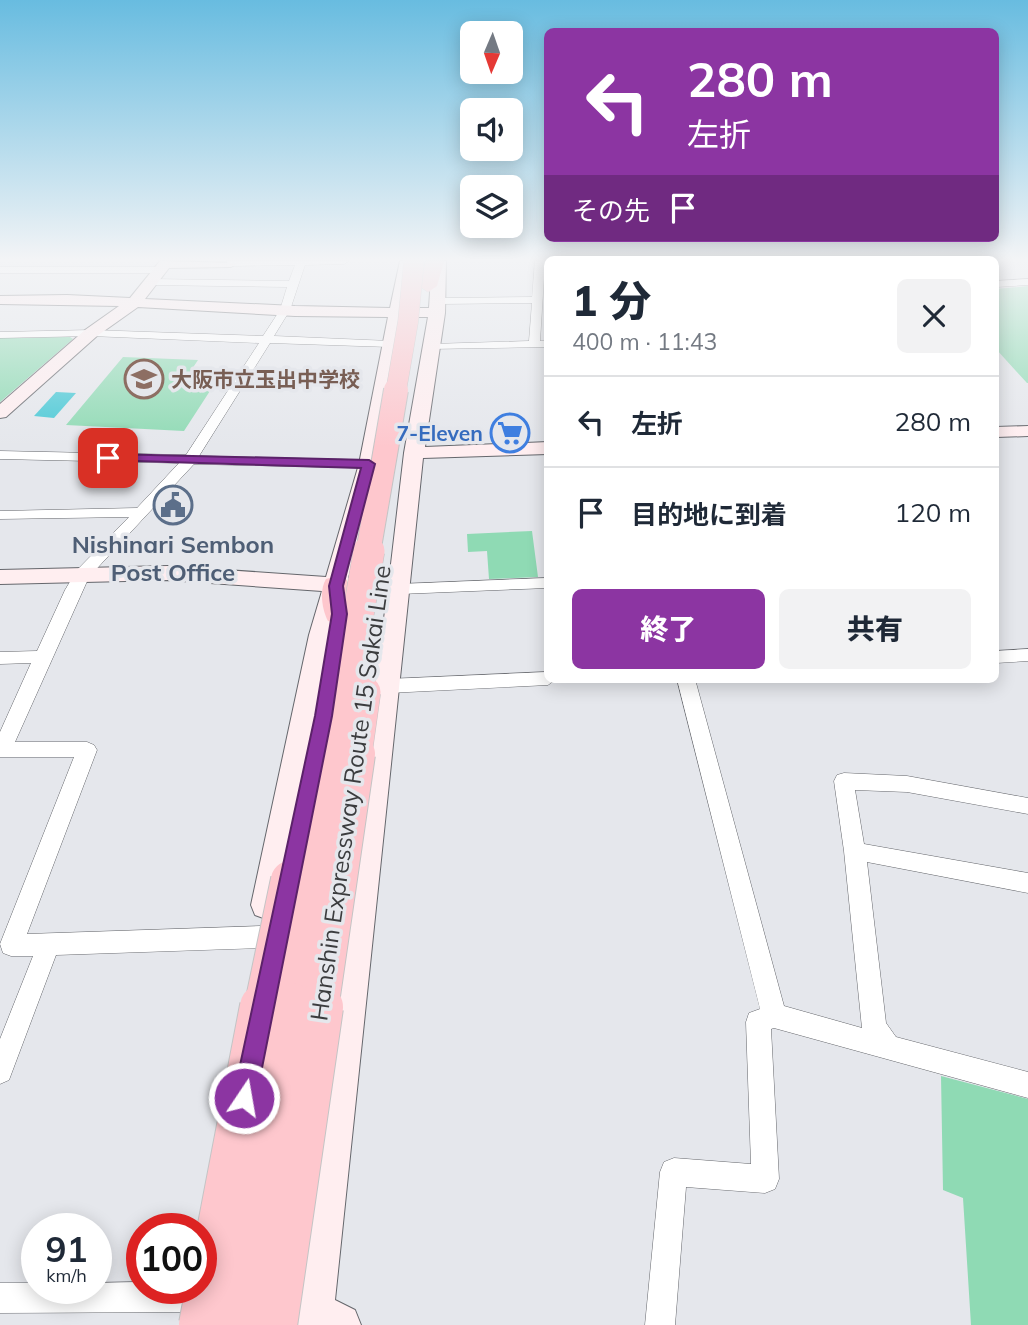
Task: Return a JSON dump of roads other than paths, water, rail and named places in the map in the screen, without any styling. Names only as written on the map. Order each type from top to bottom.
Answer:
[{"type":"highway","name":"Hanshin Expressway Route 15 Sakai Line","points":[[236,1325],[406,334],[410,323]]},
{"type":"highway","name":"Hanshin Expressway Route 15 Sakai Line","points":[[273,1325],[421,323]]},
{"type":"highway","points":[[189,1309],[239,1125],[324,716],[337,600]]},
{"type":"street","points":[[0,412],[106,323]]},
{"type":"street","points":[[260,937],[49,945],[5,950],[87,750],[1,749],[83,574],[190,460],[276,323]]},
{"type":"street","points":[[203,1213],[321,635],[337,600],[369,464],[395,323]]},
{"type":"street","points":[[0,1298],[322,1320],[413,453],[432,347],[431,323]]},
{"type":"street","points":[[534,344],[537,323]]},
{"type":"street","points":[[0,335],[91,333],[390,344]]},
{"type":"street","points":[[432,347],[544,344]]},
{"type":"street","points":[[999,432],[1028,430]]},
{"type":"street","points":[[413,453],[544,449]]},
{"type":"street","points":[[0,455],[369,464]]},
{"type":"street","points":[[0,515],[140,513]]},
{"type":"street","points":[[0,577],[190,574],[337,600],[400,589],[544,583]]},
{"type":"street","points":[[999,657],[1028,655]]},
{"type":"street","points":[[0,658],[43,657]]},
{"type":"street","points":[[388,686],[544,678]]},
{"type":"street","points":[[687,683],[774,1016]]},
{"type":"street","points":[[888,1047],[874,1027],[855,851],[844,781],[907,784],[1028,806]]},
{"type":"street","points":[[855,851],[1028,883]]},
{"type":"street","points":[[0,1071],[6,1043],[49,945]]},
{"type":"street","points":[[660,1325],[674,1172],[765,1179],[758,1022],[774,1016],[1028,1084]]},
{"type":"water","points":[[56,392],[76,393],[54,418],[34,416]]},
{"type":"place","name":"大阪市立玉出中学校","points":[[144,379]]},
{"type":"place","name":"7-Eleven","points":[[510,433]]},
{"type":"place","name":"Nishinari Sembon Post Office","points":[[173,505]]}]
